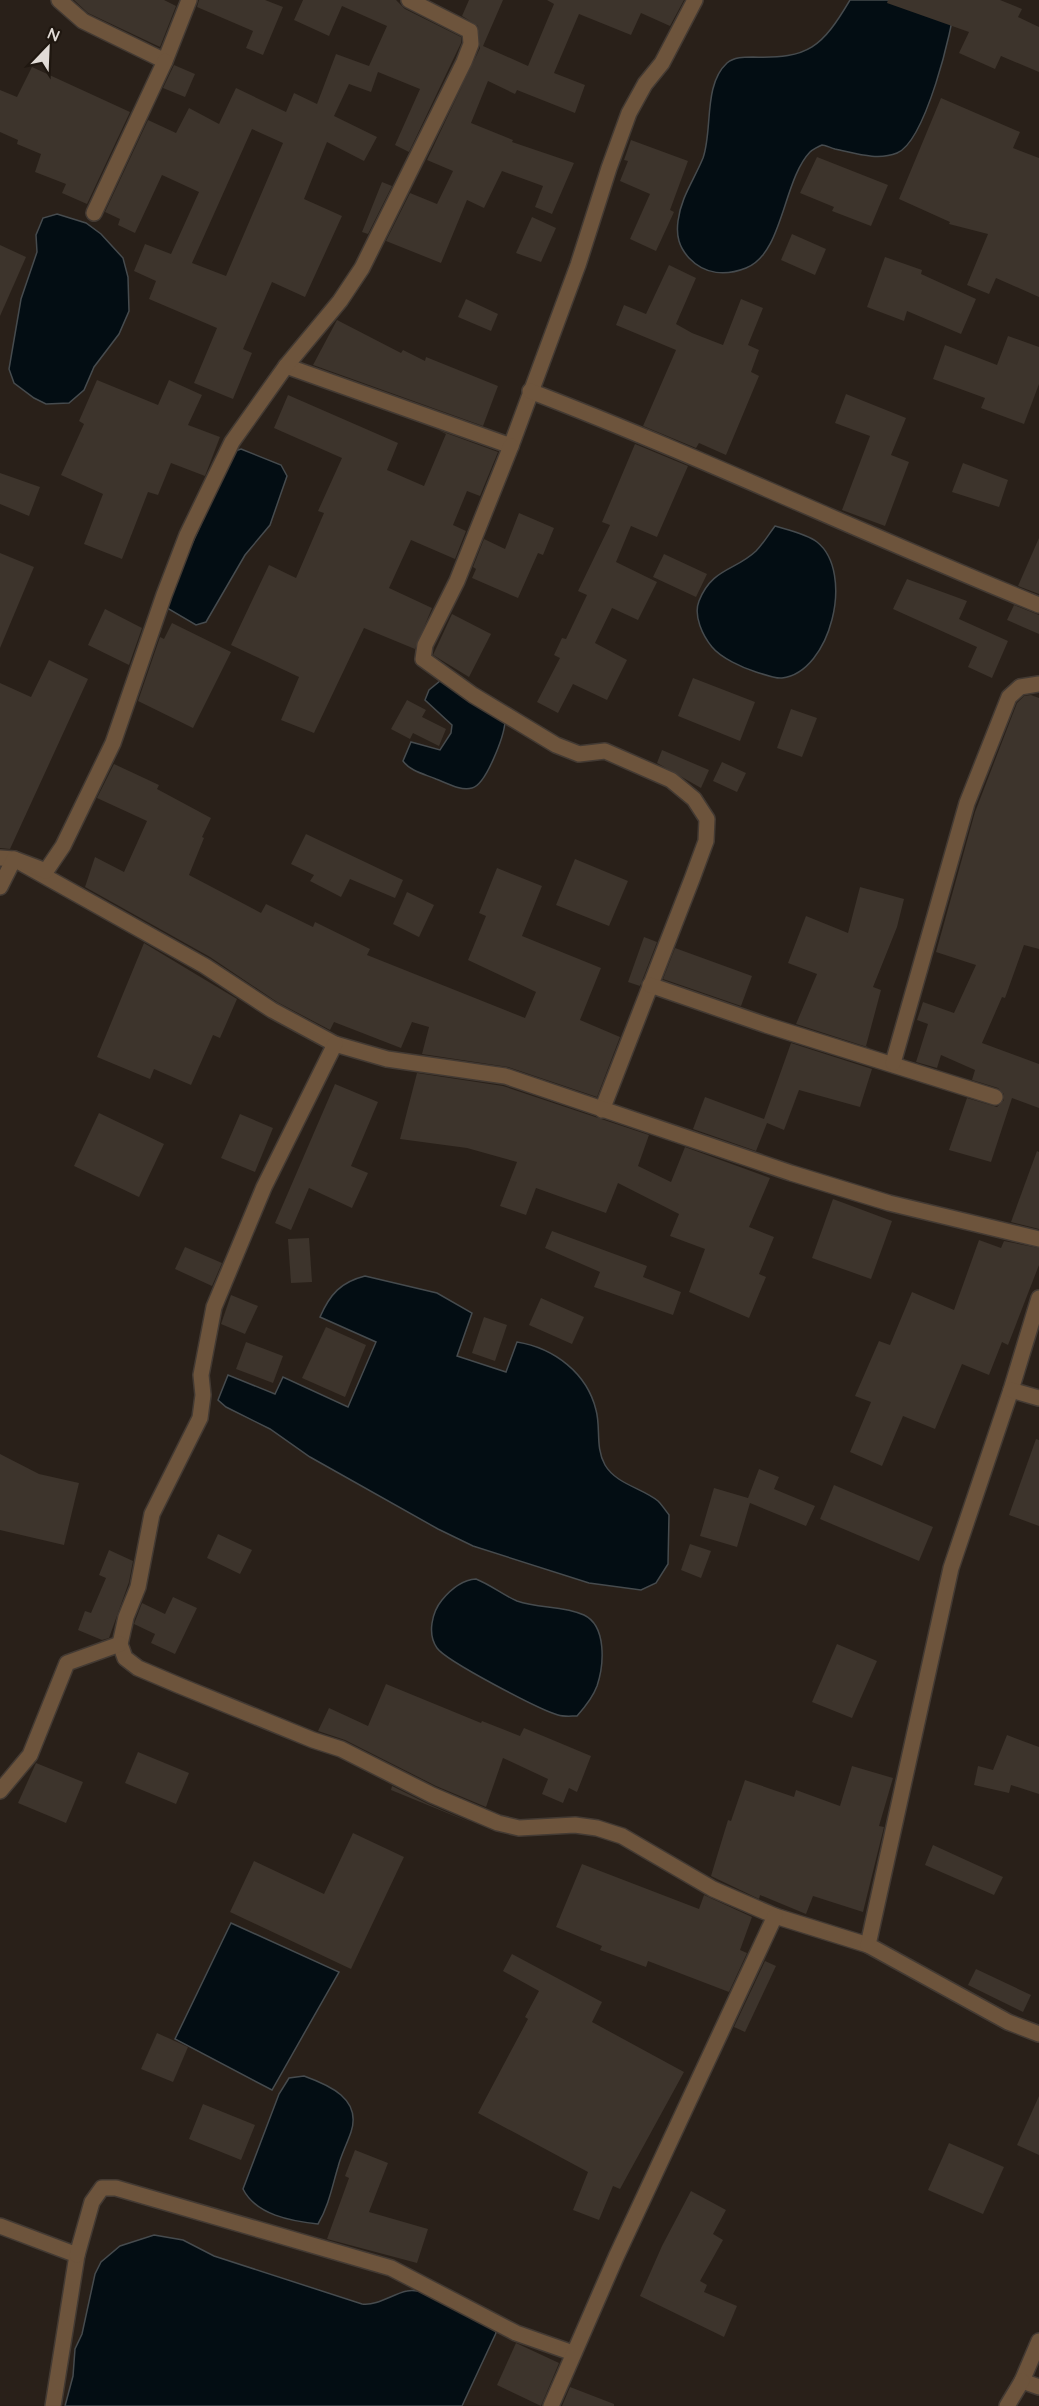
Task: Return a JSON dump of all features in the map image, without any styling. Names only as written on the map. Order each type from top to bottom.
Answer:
[{"type":"street","points":[[59,0],[83,21],[165,61]]},
{"type":"street","points":[[94,213],[165,61],[189,0]]},
{"type":"street","points":[[7,859],[46,871],[63,846],[113,744],[164,595],[205,497],[232,442],[285,366],[340,301],[362,268],[441,112],[471,44],[470,31],[410,0]]},
{"type":"street","points":[[602,1110],[706,841],[707,819],[694,799],[670,780],[604,751],[579,754],[556,745],[472,695],[423,659],[425,645],[457,580],[511,446],[578,265],[629,113],[645,84],[662,63],[695,0]]},
{"type":"street","points":[[285,366],[511,446]]},
{"type":"street","points":[[530,391],[707,461],[960,573],[1039,605]]},
{"type":"street","points":[[892,1064],[967,803],[1009,697],[1020,687],[1039,684]]},
{"type":"street","points":[[0,887],[7,859]]},
{"type":"street","points":[[7,859],[205,966],[272,1010],[335,1044],[387,1059],[505,1076],[602,1110],[889,1203],[1039,1239]]},
{"type":"street","points":[[650,985],[766,1025],[995,1097]]},
{"type":"street","points":[[335,1044],[264,1187],[214,1307],[201,1375],[203,1395],[200,1418],[152,1514],[138,1587],[126,1617],[120,1644],[125,1658],[138,1668],[313,1740],[342,1749],[432,1795],[498,1823],[519,1828],[575,1824],[614,1833],[713,1890],[775,1916],[868,1945],[1008,2022],[1039,2034]]},
{"type":"street","points":[[868,1945],[951,1568],[1011,1390],[1039,1298]]},
{"type":"street","points":[[1011,1390],[1039,1398]]},
{"type":"street","points":[[0,1791],[30,1755],[67,1663],[120,1644]]},
{"type":"street","points":[[551,2406],[573,2353],[775,1916]]},
{"type":"street","points":[[53,2406],[77,2255],[92,2202],[102,2188],[116,2188],[391,2268],[516,2333],[573,2353]]},
{"type":"street","points":[[0,2226],[77,2255]]},
{"type":"street","points":[[1007,2406],[1022,2381],[1039,2341]]},
{"type":"street","points":[[1022,2381],[1039,2387]]},
{"type":"shaded area","points":[[850,0],[955,0],[949,35],[936,84],[918,129],[897,153],[889,155],[866,156],[822,145],[814,149],[801,164],[775,233],[768,248],[758,260],[746,268],[731,272],[723,273],[702,268],[695,264],[683,250],[677,226],[682,204],[706,147],[711,95],[719,72],[727,63],[736,58],[788,56],[812,47],[831,29]]},
{"type":"shaded area","points":[[57,214],[86,223],[101,234],[123,258],[128,277],[129,311],[119,334],[94,367],[84,390],[69,403],[46,404],[14,383],[9,369],[21,299],[37,252],[36,235],[43,218]]},
{"type":"shaded area","points":[[241,449],[281,465],[287,476],[270,525],[245,555],[206,622],[196,625],[167,608],[179,573],[229,461],[235,451]]},
{"type":"shaded area","points":[[775,526],[803,534],[817,542],[828,556],[834,575],[836,597],[825,640],[813,658],[799,672],[782,678],[745,668],[721,655],[705,637],[697,613],[699,601],[710,582],[748,558],[764,542]]},
{"type":"shaded area","points":[[440,681],[445,681],[505,722],[498,748],[488,769],[483,778],[472,788],[449,784],[413,770],[403,761],[411,742],[440,750],[451,733],[452,725],[425,700],[429,690]]},
{"type":"shaded area","points":[[365,1276],[437,1293],[472,1313],[457,1356],[506,1372],[517,1342],[531,1345],[556,1356],[577,1374],[592,1397],[596,1410],[600,1451],[605,1465],[622,1481],[652,1496],[669,1515],[668,1564],[656,1583],[641,1590],[589,1583],[473,1546],[438,1529],[310,1457],[270,1429],[226,1407],[218,1400],[228,1375],[275,1394],[283,1377],[348,1407],[376,1342],[320,1317],[337,1290]]},
{"type":"shaded area","points":[[476,1579],[517,1601],[584,1615],[597,1628],[602,1647],[599,1677],[595,1690],[577,1716],[560,1716],[533,1704],[474,1674],[437,1648],[432,1636],[432,1623],[439,1605],[445,1596],[457,1586]]},
{"type":"shaded area","points":[[231,1923],[339,1972],[272,2090],[175,2039]]},
{"type":"shaded area","points":[[304,2076],[341,2095],[348,2102],[353,2120],[328,2203],[318,2224],[297,2221],[265,2211],[249,2198],[243,2189],[279,2094],[289,2078]]},
{"type":"shaded area","points":[[154,2235],[183,2240],[214,2256],[362,2304],[379,2302],[407,2291],[426,2293],[451,2303],[494,2327],[496,2333],[462,2406],[65,2406],[73,2376],[75,2349],[82,2334],[95,2274],[101,2262],[120,2246]]},
{"type":"building","points":[[74,0],[164,0],[176,6],[160,47],[88,13]]},
{"type":"building","points":[[199,0],[265,0],[283,7],[263,55],[246,48],[253,31],[197,7]]},
{"type":"building","points":[[303,0],[396,0],[405,9],[461,37],[461,43],[409,152],[395,145],[420,89],[378,72],[371,92],[349,84],[334,116],[377,137],[364,161],[327,142],[304,199],[342,216],[305,297],[272,282],[243,349],[252,353],[233,399],[194,383],[217,328],[149,299],[156,281],[134,271],[145,244],[171,254],[199,192],[162,175],[135,233],[118,225],[120,219],[105,212],[148,120],[176,133],[189,108],[219,124],[236,88],[286,112],[294,93],[317,104],[336,54],[369,66],[387,26],[342,6],[329,36],[294,20]],"holes":[[[252,129],[283,143],[226,276],[192,263]]]},
{"type":"building","points":[[469,0],[503,0],[483,46],[528,66],[554,4],[547,0],[684,0],[670,26],[641,13],[631,35],[579,14],[554,73],[585,85],[575,113],[517,90],[515,94],[488,81],[471,123],[513,140],[512,142],[574,163],[552,214],[535,207],[543,186],[502,171],[484,208],[467,200],[441,263],[386,241],[410,193],[437,204],[453,171],[427,160],[480,48],[478,26],[462,16]]},
{"type":"building","points":[[888,0],[1000,0],[1022,9],[1018,17],[1039,27],[1039,72],[1001,56],[995,69],[959,53],[969,32],[887,3]]},
{"type":"building","points":[[174,65],[195,74],[185,97],[163,88]]},
{"type":"building","points":[[32,67],[130,112],[87,204],[62,193],[66,184],[35,172],[41,154],[17,144],[18,140],[0,132],[0,90],[17,97]]},
{"type":"building","points":[[941,98],[1020,132],[1013,148],[1039,158],[1039,297],[996,278],[989,294],[967,285],[988,234],[949,224],[950,222],[899,199]]},
{"type":"building","points":[[631,140],[688,161],[670,210],[674,212],[656,251],[630,239],[650,194],[620,181],[628,161],[624,160]]},
{"type":"building","points":[[817,157],[888,185],[871,226],[832,211],[834,207],[800,193]]},
{"type":"building","points":[[382,182],[392,186],[368,234],[362,232]]},
{"type":"building","points":[[532,217],[556,228],[541,262],[516,253]]},
{"type":"building","points":[[792,234],[826,249],[815,275],[781,260]]},
{"type":"building","points":[[0,245],[26,257],[0,316]]},
{"type":"building","points":[[885,257],[922,270],[921,274],[976,299],[961,334],[907,311],[904,321],[867,307]]},
{"type":"building","points":[[669,265],[696,278],[676,324],[692,333],[723,345],[741,299],[763,308],[748,345],[759,350],[751,372],[759,376],[726,455],[699,443],[696,448],[643,426],[676,350],[616,325],[624,305],[646,314]]},
{"type":"building","points":[[466,299],[498,314],[491,331],[458,317]]},
{"type":"building","points":[[337,320],[401,353],[403,350],[425,361],[426,357],[498,386],[483,426],[313,365]]},
{"type":"building","points":[[1008,336],[1039,347],[1039,384],[1024,424],[981,408],[985,398],[933,379],[945,345],[997,365]]},
{"type":"building","points":[[97,380],[158,405],[169,380],[202,395],[188,425],[220,437],[205,476],[171,463],[158,495],[148,492],[122,559],[84,544],[103,494],[61,475],[84,424],[79,421]]},
{"type":"building","points":[[846,394],[906,418],[891,455],[909,462],[885,526],[842,510],[870,436],[835,423]]},
{"type":"building","points":[[288,395],[398,443],[387,470],[424,486],[446,434],[438,430],[498,452],[480,496],[467,491],[453,525],[466,531],[455,559],[411,540],[389,588],[432,608],[415,649],[364,628],[314,733],[281,720],[299,677],[231,645],[269,565],[296,578],[324,513],[318,511],[342,458],[274,428]]},
{"type":"building","points":[[635,444],[688,466],[657,537],[631,526],[616,562],[657,582],[638,620],[612,608],[595,643],[627,660],[607,700],[573,684],[558,713],[537,702],[560,658],[554,655],[562,638],[566,639],[587,595],[578,591],[610,525],[602,522]]},
{"type":"building","points":[[963,463],[1008,480],[999,507],[952,492]]},
{"type":"building","points":[[0,473],[40,487],[29,516],[0,504]]},
{"type":"building","points":[[519,513],[554,528],[543,555],[538,553],[518,598],[472,578],[476,569],[473,567],[484,539],[505,549]]},
{"type":"building","points":[[1039,538],[1039,594],[1018,586]]},
{"type":"building","points":[[0,553],[34,567],[0,648]]},
{"type":"building","points":[[664,554],[707,574],[696,597],[653,577]]},
{"type":"building","points":[[907,579],[967,601],[959,619],[1008,641],[992,678],[968,667],[977,647],[893,609]]},
{"type":"building","points":[[1014,605],[1039,615],[1039,634],[1007,620]]},
{"type":"building","points":[[105,609],[142,628],[129,665],[88,645]]},
{"type":"building","points":[[452,614],[491,634],[469,677],[433,655]]},
{"type":"building","points":[[172,623],[231,652],[193,728],[138,701],[160,637],[164,639]]},
{"type":"building","points":[[49,660],[88,679],[10,849],[0,848],[0,683],[31,697]]},
{"type":"building","points":[[693,678],[755,702],[740,741],[678,716]]},
{"type":"building","points":[[1031,695],[1039,698],[1039,949],[1024,945],[1005,998],[1002,997],[982,1043],[1039,1064],[1039,1108],[1012,1098],[991,1162],[949,1150],[967,1098],[997,1107],[1004,1100],[1004,1094],[998,1088],[972,1080],[975,1070],[941,1055],[937,1068],[916,1062],[928,1024],[917,1020],[923,1002],[954,1013],[976,965],[936,952],[975,812],[1017,703],[1024,696]]},
{"type":"building","points":[[407,700],[426,710],[422,717],[446,729],[439,746],[413,733],[410,739],[391,729]]},
{"type":"building","points":[[791,709],[817,718],[802,757],[777,748]]},
{"type":"building","points":[[662,750],[709,770],[701,788],[657,763]]},
{"type":"building","points":[[722,762],[746,773],[737,792],[713,781]]},
{"type":"building","points":[[114,764],[159,785],[157,789],[211,818],[189,875],[261,913],[266,904],[313,927],[315,922],[370,949],[367,955],[525,1018],[536,992],[468,960],[486,916],[479,913],[497,868],[542,886],[522,936],[601,968],[580,1020],[620,1037],[597,1097],[508,1067],[422,1054],[429,1027],[412,1022],[401,1048],[334,1022],[330,1030],[277,1002],[210,957],[85,887],[95,857],[124,872],[147,821],[97,798]]},
{"type":"building","points":[[306,834],[403,880],[395,898],[350,879],[341,897],[310,881],[314,875],[291,864]]},
{"type":"building","points":[[575,859],[628,881],[609,926],[556,905]]},
{"type":"building","points":[[860,887],[904,899],[897,927],[873,987],[881,990],[866,1046],[870,1048],[796,1024],[817,974],[788,963],[806,916],[848,933]]},
{"type":"building","points":[[407,892],[434,905],[419,937],[393,924]]},
{"type":"building","points":[[644,937],[657,942],[640,986],[628,982]]},
{"type":"building","points":[[144,943],[237,999],[220,1038],[213,1035],[191,1085],[154,1069],[150,1079],[97,1057]]},
{"type":"building","points":[[675,948],[752,976],[741,1006],[663,979]]},
{"type":"building","points":[[791,1043],[872,1069],[860,1107],[799,1090],[784,1130],[767,1123],[756,1151],[693,1129],[705,1097],[764,1119]]},
{"type":"building","points":[[417,1073],[503,1086],[649,1135],[638,1166],[671,1182],[685,1147],[770,1178],[749,1227],[774,1237],[759,1274],[766,1277],[749,1318],[689,1292],[705,1249],[670,1236],[679,1214],[618,1183],[606,1213],[536,1188],[526,1215],[500,1206],[517,1162],[467,1148],[400,1139]]},
{"type":"building","points":[[335,1084],[378,1102],[351,1166],[368,1173],[352,1208],[309,1188],[291,1230],[275,1223]]},
{"type":"building","points":[[99,1113],[164,1144],[139,1197],[74,1166]]},
{"type":"building","points":[[240,1114],[273,1128],[255,1172],[221,1158]]},
{"type":"building","points":[[1037,1151],[1039,1152],[1039,1229],[1011,1222]]},
{"type":"building","points":[[833,1199],[892,1221],[871,1279],[812,1258]]},
{"type":"building","points":[[552,1231],[647,1266],[643,1277],[681,1292],[673,1315],[594,1287],[600,1272],[545,1248]]},
{"type":"building","points":[[309,1238],[312,1282],[291,1283],[288,1239]]},
{"type":"building","points":[[979,1240],[1001,1248],[1004,1241],[1039,1248],[1039,1265],[1008,1345],[1002,1342],[989,1375],[962,1364],[935,1429],[903,1416],[882,1466],[850,1452],[871,1402],[855,1396],[879,1341],[890,1345],[912,1292],[954,1310]]},
{"type":"building","points":[[185,1247],[222,1263],[212,1286],[175,1269]]},
{"type":"building","points":[[231,1295],[258,1306],[245,1334],[221,1324]]},
{"type":"building","points":[[541,1298],[584,1317],[572,1344],[529,1325]]},
{"type":"building","points":[[484,1317],[507,1325],[495,1361],[472,1353]]},
{"type":"building","points":[[326,1327],[366,1345],[345,1397],[302,1378]]},
{"type":"building","points":[[246,1342],[283,1356],[273,1383],[236,1369]]},
{"type":"building","points":[[1036,1439],[1039,1440],[1039,1526],[1009,1515]]},
{"type":"building","points":[[0,1454],[39,1474],[79,1483],[64,1545],[0,1530]]},
{"type":"building","points":[[759,1469],[779,1477],[774,1489],[815,1506],[806,1526],[750,1503],[737,1547],[700,1536],[714,1488],[748,1498]]},
{"type":"building","points":[[834,1485],[933,1527],[919,1561],[820,1519]]},
{"type":"building","points":[[218,1534],[252,1550],[240,1574],[207,1558]]},
{"type":"building","points":[[690,1544],[711,1551],[701,1578],[681,1570]]},
{"type":"building","points":[[109,1550],[133,1561],[129,1582],[109,1638],[102,1640],[78,1630],[85,1611],[91,1613],[106,1578],[99,1575]]},
{"type":"building","points":[[173,1597],[197,1608],[175,1654],[151,1643],[155,1634],[134,1624],[142,1603],[165,1614]]},
{"type":"building","points":[[837,1644],[877,1661],[852,1718],[812,1702]]},
{"type":"building","points":[[386,1684],[481,1723],[482,1721],[520,1736],[524,1728],[591,1756],[577,1792],[569,1788],[563,1803],[542,1794],[548,1779],[503,1758],[486,1807],[436,1786],[345,1740],[318,1731],[329,1708],[368,1726]]},
{"type":"building","points":[[1007,1735],[1039,1747],[1039,1794],[1011,1785],[1009,1793],[974,1785],[978,1766],[993,1770]]},
{"type":"building","points":[[138,1752],[189,1773],[176,1804],[125,1783]]},
{"type":"building","points":[[36,1763],[83,1782],[66,1823],[18,1803]]},
{"type":"building","points":[[852,1766],[893,1778],[879,1826],[884,1827],[863,1912],[813,1896],[806,1914],[760,1895],[759,1899],[711,1876],[728,1820],[731,1821],[745,1780],[794,1797],[796,1790],[840,1806]]},
{"type":"building","points":[[392,1786],[428,1804],[474,1824],[391,1790]]},
{"type":"building","points":[[353,1833],[404,1857],[351,1969],[230,1912],[254,1861],[324,1894]]},
{"type":"building","points":[[933,1845],[1003,1877],[994,1895],[925,1865]]},
{"type":"building","points":[[582,1864],[699,1909],[704,1895],[752,1917],[740,1950],[747,1953],[729,1992],[648,1961],[646,1967],[600,1950],[602,1946],[556,1927]]},
{"type":"building","points":[[512,1954],[602,2002],[592,2022],[684,2072],[620,2189],[613,2186],[599,2220],[573,2210],[588,2172],[478,2113],[528,2019],[525,2017],[539,1991],[503,1971]]},
{"type":"building","points":[[765,1961],[776,1966],[745,2032],[734,2027]]},
{"type":"building","points":[[976,1969],[1031,1995],[1023,2012],[968,1985]]},
{"type":"building","points":[[157,2033],[188,2047],[173,2082],[141,2069]]},
{"type":"building","points":[[1039,2096],[1039,2155],[1017,2145]]},
{"type":"building","points":[[203,2104],[255,2125],[241,2160],[189,2139]]},
{"type":"building","points":[[949,2143],[1004,2167],[983,2214],[928,2190]]},
{"type":"building","points":[[355,2150],[388,2163],[369,2212],[428,2229],[417,2263],[327,2239],[349,2178],[345,2176]]},
{"type":"building","points":[[691,2191],[726,2210],[713,2234],[723,2240],[700,2281],[707,2285],[704,2292],[737,2306],[724,2337],[640,2296],[662,2246]]},
{"type":"building","points":[[516,2343],[559,2363],[541,2406],[497,2385]]},
{"type":"building","points":[[570,2387],[614,2404],[614,2406],[562,2406]]}]
